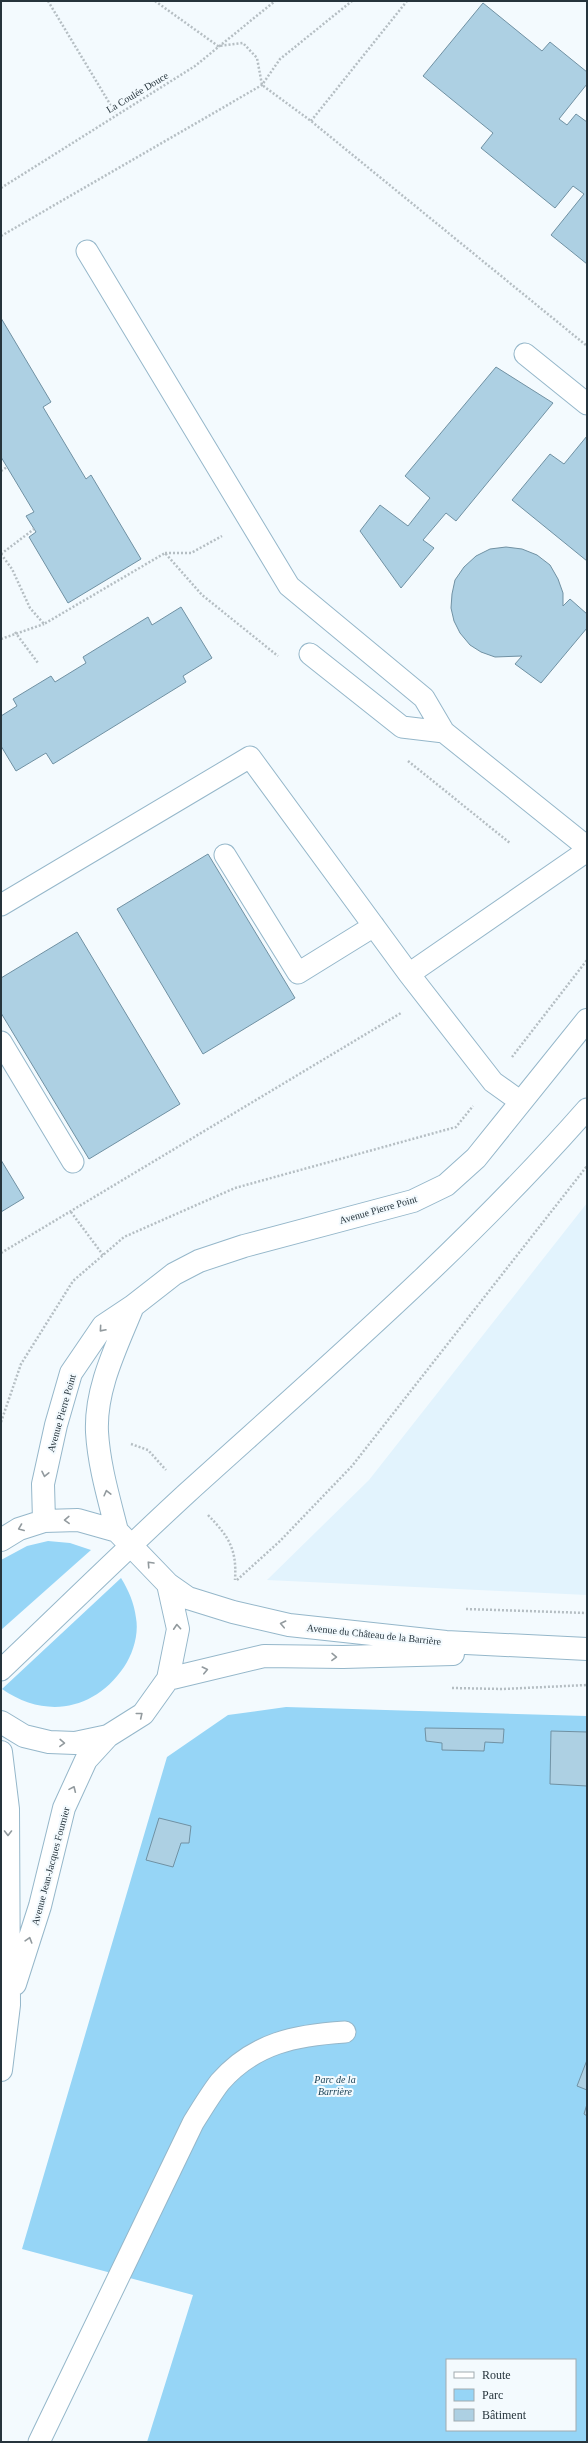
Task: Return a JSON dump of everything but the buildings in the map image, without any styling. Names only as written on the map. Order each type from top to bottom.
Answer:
[{"type":"main road","name":"Avenue Pierre Point","points":[[44,1521],[43,1484],[56,1425],[71,1373],[103,1326],[133,1306],[174,1274],[199,1261],[244,1246],[413,1201],[446,1184],[476,1158],[587,1020]]},
{"type":"main road","points":[[124,1538],[104,1479],[97,1432],[99,1403],[106,1375],[133,1306]]},
{"type":"main road","points":[[1,1540],[19,1528],[44,1521],[78,1520],[124,1538]]},
{"type":"main road","name":"Avenue du Château de la Barrière","points":[[124,1538],[168,1584],[188,1598],[232,1612],[289,1625],[446,1642],[587,1649]]},
{"type":"main road","points":[[1,1722],[24,1736],[49,1742],[75,1743],[108,1736],[143,1714],[168,1679],[178,1629],[168,1584]]},
{"type":"main road","name":"Avenue du Château de la Barrière","points":[[168,1679],[264,1656],[343,1657],[587,1649]]},
{"type":"main road","name":"Avenue Jean-Jacques Fournier","points":[[9,2004],[40,1906],[64,1808],[86,1760],[108,1736]]},
{"type":"main road","name":"Avenue Jean-Jacques Fournier","points":[[1,1752],[8,1809],[9,2004],[1,2070]]},
{"type":"lane","points":[[86,251],[248,521],[289,586],[424,698],[444,732],[587,847]]},
{"type":"lane","points":[[525,354],[587,404]]},
{"type":"lane","points":[[310,654],[402,727],[444,732]]},
{"type":"lane","points":[[1,905],[250,757],[409,974],[492,1082],[521,1102]]},
{"type":"lane","points":[[409,974],[587,851]]},
{"type":"lane","points":[[225,855],[298,973],[374,926]]},
{"type":"lane","points":[[1,1042],[73,1162]]},
{"type":"lane","points":[[1,1670],[124,1538],[376,1324],[554,1147],[587,1109]]},
{"type":"lane","points":[[38,2442],[189,2131],[220,2083],[244,2059],[273,2044],[307,2035],[345,2032]]},
{"type":"path","points":[[48,1],[116,114]]},
{"type":"path","points":[[156,1],[218,46],[243,43],[253,51],[257,58],[262,85],[311,121],[587,346]]},
{"type":"path","name":"La Coulée Douce","points":[[1,188],[116,114],[195,66],[274,1]]},
{"type":"path","points":[[1,236],[262,85],[280,59],[352,1]]},
{"type":"path","points":[[311,121],[407,1]]},
{"type":"path","points":[[1,470],[7,467]]},
{"type":"path","points":[[1,638],[15,632],[44,624],[165,553],[192,553],[248,521]]},
{"type":"path","points":[[34,529],[1,554],[12,569],[30,608],[44,624]]},
{"type":"path","points":[[165,553],[202,595],[282,659]]},
{"type":"path","points":[[15,632],[38,663]]},
{"type":"path","points":[[405,759],[510,843]]},
{"type":"path","points":[[1,1422],[21,1364],[73,1281],[124,1237],[235,1188],[456,1127],[587,960]]},
{"type":"path","points":[[1,1254],[427,998]]},
{"type":"path","points":[[243,1583],[235,1582],[280,1541],[352,1466],[587,1166]]},
{"type":"path","points":[[71,1212],[103,1255]]},
{"type":"path","points":[[462,1609],[587,1613]]},
{"type":"shaded area","points":[[587,1203],[587,1595],[267,1580],[369,1480]]},
{"type":"green space","points":[[48,1541],[70,1543],[91,1550],[1,1630],[1,1560],[27,1546]]},
{"type":"green space","points":[[121,1578],[129,1592],[135,1613],[137,1631],[130,1656],[124,1667],[112,1682],[98,1693],[84,1701],[68,1706],[52,1707],[35,1704],[18,1698],[2,1689]]},
{"type":"green space","name":"Parc de la Barrière","points":[[286,1707],[587,1716],[587,2442],[147,2442],[193,2295],[22,2249],[167,1757],[228,1715]]}]
